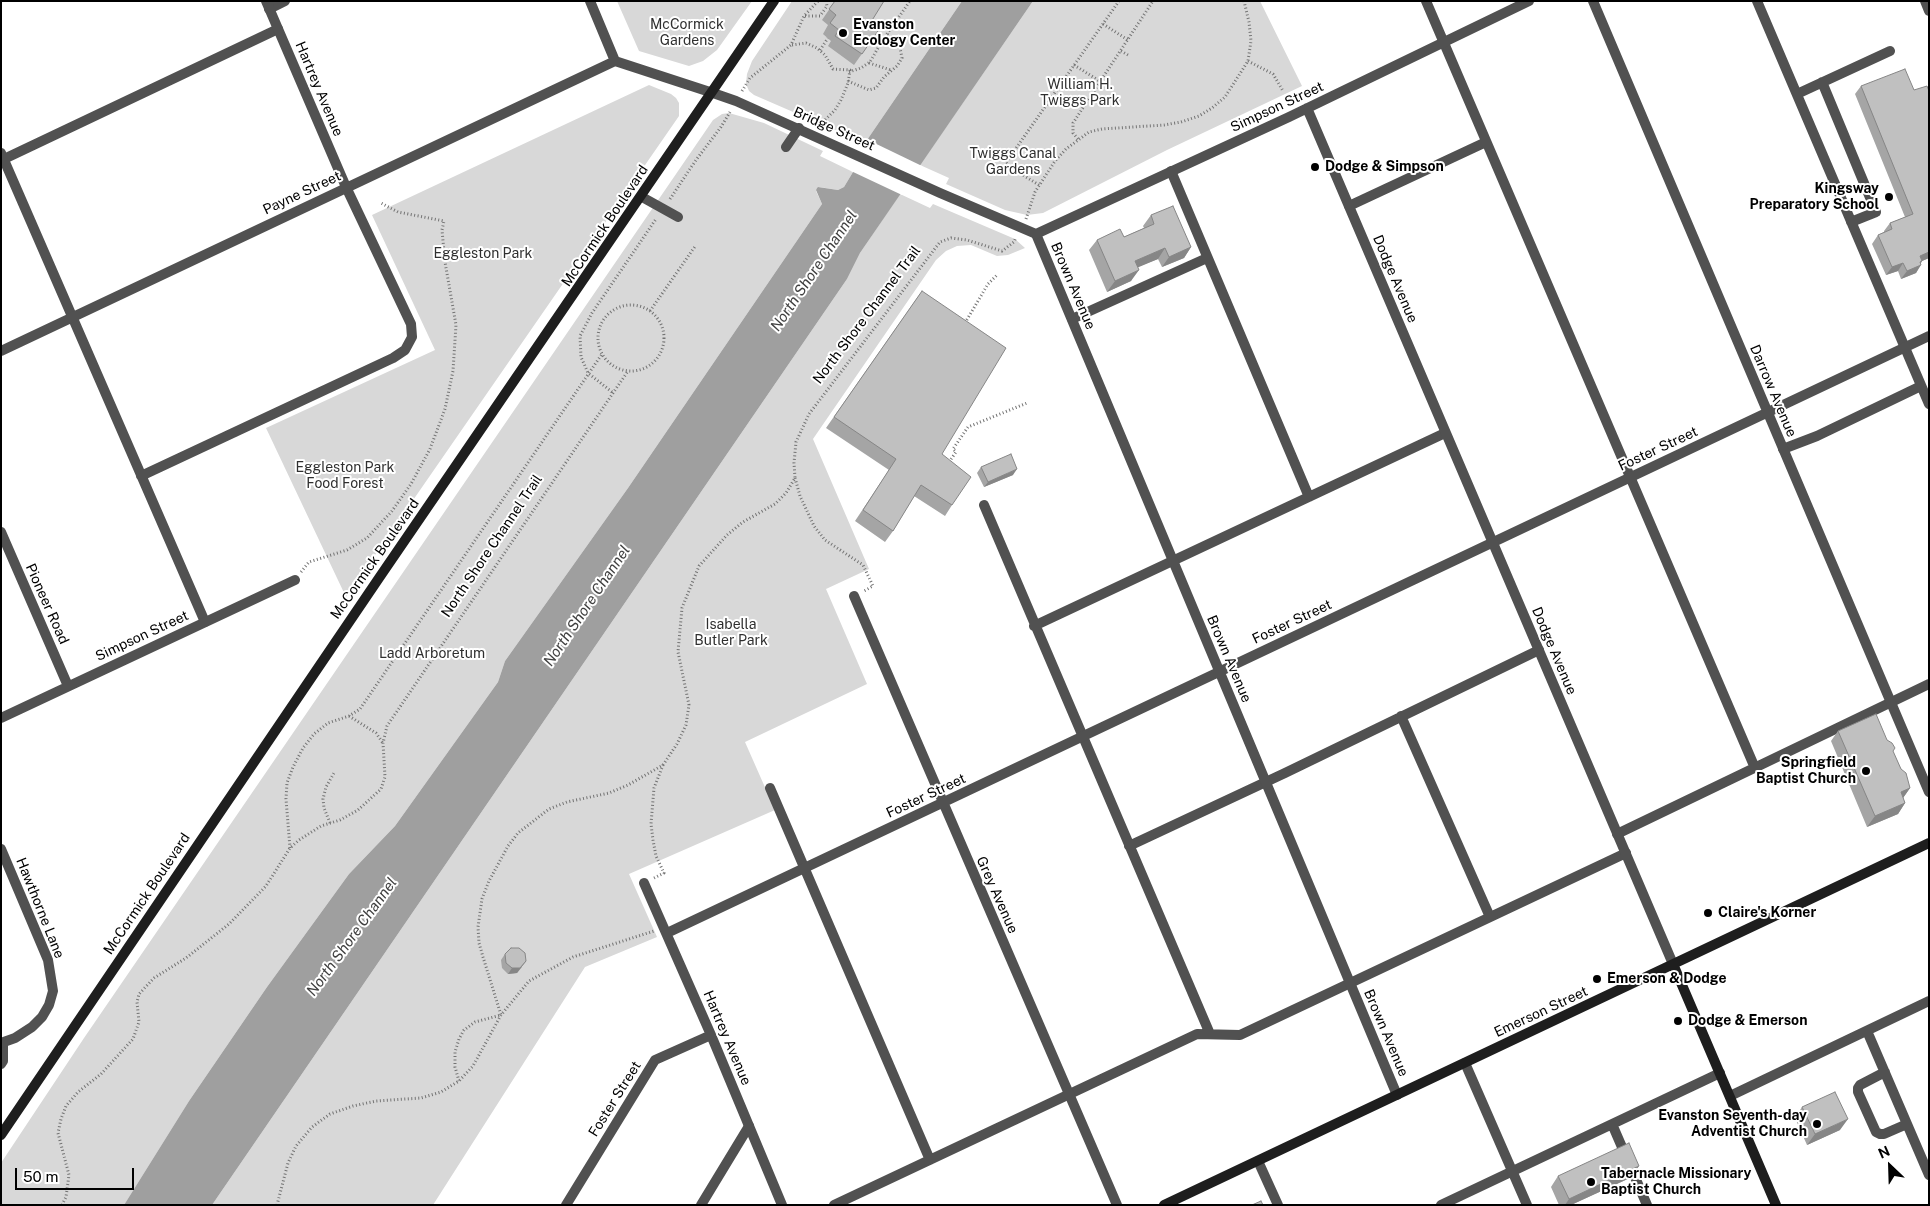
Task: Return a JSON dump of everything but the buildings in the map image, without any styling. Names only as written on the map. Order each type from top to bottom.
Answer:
[{"type":"main road","name":"McCormick Boulevard","points":[[1,1135],[774,1]]},
{"type":"main road","name":"Emerson Street","points":[[1164,1205],[1929,843]]},
{"type":"main road","name":"Dodge Avenue","points":[[1673,964],[1776,1205]]},
{"type":"street","points":[[268,5],[285,1]]},
{"type":"street","points":[[590,1],[615,61]]},
{"type":"street","points":[[1426,1],[1755,768]]},
{"type":"street","name":"Simpson Street","points":[[1036,234],[1307,108],[1529,1]]},
{"type":"street","name":"Darrow Avenue","points":[[1593,1],[1929,792]]},
{"type":"street","points":[[1757,1],[1929,404]]},
{"type":"street","points":[[1925,1],[1929,11]]},
{"type":"street","name":"Hartrey Avenue","points":[[141,476],[392,358],[405,350],[412,337],[411,324],[346,187],[268,5]]},
{"type":"street","points":[[205,622],[2,156],[278,29]]},
{"type":"street","points":[[1797,94],[1890,51]]},
{"type":"street","name":"Bridge Street","points":[[615,61],[736,100],[830,141],[940,193],[1036,234]]},
{"type":"street","name":"Payne Street","points":[[1,351],[615,61]]},
{"type":"street","points":[[1822,82],[1876,212],[1851,222]]},
{"type":"street","name":"Dodge Avenue","points":[[1307,108],[1673,964]]},
{"type":"street","points":[[786,147],[799,128]]},
{"type":"street","points":[[1348,206],[1486,142]]},
{"type":"street","points":[[1170,171],[1310,496]]},
{"type":"street","points":[[642,197],[678,217]]},
{"type":"street","name":"Brown Avenue","points":[[1036,234],[1397,1096]]},
{"type":"street","points":[[1072,319],[1207,258]]},
{"type":"street","name":"Foster Street","points":[[667,934],[1929,336]]},
{"type":"street","points":[[1783,449],[1817,436],[1921,386]]},
{"type":"street","points":[[1034,626],[1446,432]]},
{"type":"street","points":[[984,505],[1034,626],[1210,1034]]},
{"type":"street","name":"Pioneer Road","points":[[1,532],[68,686]]},
{"type":"street","name":"Simpson Street","points":[[1,718],[295,580]]},
{"type":"street","name":"Grey Avenue","points":[[854,596],[1116,1205]]},
{"type":"street","points":[[1128,846],[1266,782],[1539,650]]},
{"type":"street","points":[[1617,834],[1929,684]]},
{"type":"street","points":[[1401,716],[1490,917]]},
{"type":"street","points":[[770,788],[930,1160]]},
{"type":"street","name":"Hawthorne Lane","points":[[1,849],[48,960],[54,991],[42,1017],[15,1038],[2,1043]]},
{"type":"street","points":[[834,1205],[1197,1034],[1240,1035],[1626,853]]},
{"type":"street","name":"Hartrey Avenue","points":[[644,882],[711,1035],[782,1205]]},
{"type":"street","points":[[1730,1096],[1929,1001]]},
{"type":"street","points":[[1867,1031],[1929,1175]]},
{"type":"street","name":"Foster Street","points":[[566,1205],[655,1060],[711,1035]]},
{"type":"street","points":[[1,1064],[3,1061],[2,1043]]},
{"type":"street","points":[[1465,1063],[1527,1205]]},
{"type":"street","points":[[1884,1072],[1860,1085],[1858,1092],[1876,1132],[1884,1134],[1907,1124]]},
{"type":"street","points":[[1441,1205],[1720,1073]]},
{"type":"street","points":[[1612,1124],[1647,1205]]},
{"type":"street","points":[[701,1205],[749,1126]]},
{"type":"street","points":[[1258,1161],[1278,1205]]},
{"type":"path","points":[[791,45],[804,16],[818,1]]},
{"type":"path","points":[[804,16],[820,16],[828,6],[826,1]]},
{"type":"path","points":[[849,72],[869,63],[910,1]]},
{"type":"path","points":[[1039,185],[1005,164],[1119,1]]},
{"type":"path","points":[[1078,139],[1073,133],[1073,123],[1153,1]]},
{"type":"path","points":[[1029,212],[1039,185],[1055,161],[1066,149],[1089,132],[1102,129],[1164,125],[1199,116],[1224,97],[1248,61],[1251,41],[1244,1]]},
{"type":"path","points":[[1104,24],[1128,40]]},
{"type":"path","points":[[848,80],[869,90],[876,88],[884,77],[897,66],[902,58],[900,48],[894,39],[887,34]]},
{"type":"path","points":[[820,50],[828,38]]},
{"type":"path","points":[[746,84],[760,68],[791,45],[806,43],[820,50],[833,69],[850,70],[849,72]]},
{"type":"path","points":[[1121,51],[1128,55]]},
{"type":"path","points":[[1248,61],[1273,74],[1283,91]]},
{"type":"path","points":[[869,63],[892,70]]},
{"type":"path","points":[[1074,65],[1106,85]]},
{"type":"path","points":[[823,122],[835,110],[841,100],[849,72]]},
{"type":"path","points":[[612,392],[588,373],[582,357],[580,336],[596,306],[633,250],[729,114]]},
{"type":"path","points":[[295,580],[309,562],[347,550],[367,538],[392,511],[412,484],[430,449],[446,409],[454,371],[456,325],[445,262],[442,230],[444,221],[398,212],[381,203]]},
{"type":"path","name":"North Shore Channel Trail","points":[[854,596],[873,586],[864,565],[825,540],[814,526],[800,496],[795,478],[796,442],[809,414],[940,242],[951,238],[968,240],[1002,251],[1014,242]]},
{"type":"path","points":[[650,311],[696,245]]},
{"type":"path","points":[[964,325],[988,284],[997,275]]},
{"type":"path","points":[[629,305],[640,306],[650,311],[658,318],[663,328],[662,350],[657,359],[649,366],[639,370],[628,371],[617,368],[608,362],[602,354],[598,343],[602,322],[609,314],[629,305]]},
{"type":"path","name":"North Shore Channel Trail","points":[[290,848],[286,799],[287,783],[303,748],[314,734],[328,723],[349,716],[360,709],[602,354]]},
{"type":"path","name":"North Shore Channel Trail","points":[[62,1205],[66,1197],[69,1175],[58,1133],[66,1106],[133,1039],[139,1022],[137,1002],[144,987],[154,978],[186,958],[229,924],[266,886],[290,848],[308,834],[358,810],[381,789],[385,770],[384,743],[387,726],[628,371]]},
{"type":"path","points":[[947,467],[956,452],[953,449],[968,428],[1027,403]]},
{"type":"path","points":[[644,882],[664,873],[656,856],[652,840],[651,824],[654,788],[663,765],[677,744],[686,725],[688,705],[678,652],[682,608],[700,566],[727,535],[743,522],[775,504],[786,493],[795,478]]},
{"type":"path","points":[[349,716],[358,720],[384,743]]},
{"type":"path","points":[[501,1014],[481,950],[478,927],[482,899],[489,881],[508,846],[518,833],[549,809],[567,802],[609,793],[628,785],[663,765]]},
{"type":"path","points":[[330,823],[324,808],[323,799],[326,787],[334,773]]},
{"type":"path","points":[[277,1205],[288,1163],[296,1146],[312,1126],[330,1114],[353,1106],[376,1101],[421,1098],[441,1092],[459,1081],[473,1066],[501,1014],[529,981],[573,957],[654,931],[667,934]]},
{"type":"path","points":[[459,1081],[455,1059],[459,1038],[464,1030],[476,1022],[501,1014]]},
{"type":"green space","name":"McCormick Gardens","points":[[617,1],[752,1],[717,50],[703,61],[689,66],[639,51]]},
{"type":"green space","points":[[792,1],[962,1],[867,140],[840,127],[837,131],[754,95],[749,91],[746,84],[747,74],[752,61]]},
{"type":"green space","name":"William H. Twiggs Park","points":[[1033,1],[1260,1],[1302,86],[1167,150],[1043,213],[1027,215],[1005,210],[946,184],[949,178],[920,165]]},
{"type":"green space","name":"Eggleston Park","points":[[649,85],[676,98],[679,103],[679,116],[346,597],[266,428],[435,350],[372,215]]},
{"type":"green space","name":"Ladd Arboretum","points":[[729,113],[764,123],[823,151],[820,156],[853,172],[844,187],[838,190],[817,188],[816,191],[822,204],[628,488],[505,661],[498,682],[395,826],[349,874],[267,987],[189,1101],[124,1205],[1,1205],[1,1163],[84,1038],[713,120],[722,114]]},
{"type":"green space","name":"Isabella Butler Park","points":[[900,194],[930,208],[933,204],[1015,239],[1025,248],[1008,255],[997,256],[971,245],[957,246],[946,251],[936,260],[813,439],[869,569],[826,589],[867,684],[745,742],[775,810],[629,874],[657,937],[585,967],[433,1205],[212,1205],[847,279],[860,253]]},
{"type":"water","name":"North Shore Channel","points":[[962,1],[1033,1],[860,253],[847,279],[212,1205],[124,1205],[189,1101],[267,987],[349,874],[395,826],[498,682],[505,661],[628,488],[822,204],[816,190],[817,188],[838,190],[844,187],[867,140]]},
{"type":"pier","points":[[864,138],[922,166],[902,195],[851,171]]},
{"type":"place","name":"Evanston Ecology Center","points":[[843,33]]},
{"type":"place","name":"Dodge & Simpson","points":[[1315,167]]},
{"type":"place","name":"Kingsway Preparatory School","points":[[1889,197]]},
{"type":"place","name":"Springfield Baptist Church","points":[[1866,771]]},
{"type":"place","name":"Claire's Korner","points":[[1708,913]]},
{"type":"place","name":"Emerson & Dodge","points":[[1597,979]]},
{"type":"place","name":"Dodge & Emerson","points":[[1678,1021]]},
{"type":"place","name":"Evanston Seventh-day Adventist Church","points":[[1817,1124]]},
{"type":"place","name":"Tabernacle Missionary Baptist Church","points":[[1591,1182]]},
{"type":"park label","name":"Twiggs Canal Gardens","points":[[1013,162]]},
{"type":"park label","name":"Eggleston Park Food Forest","points":[[345,476]]}]
